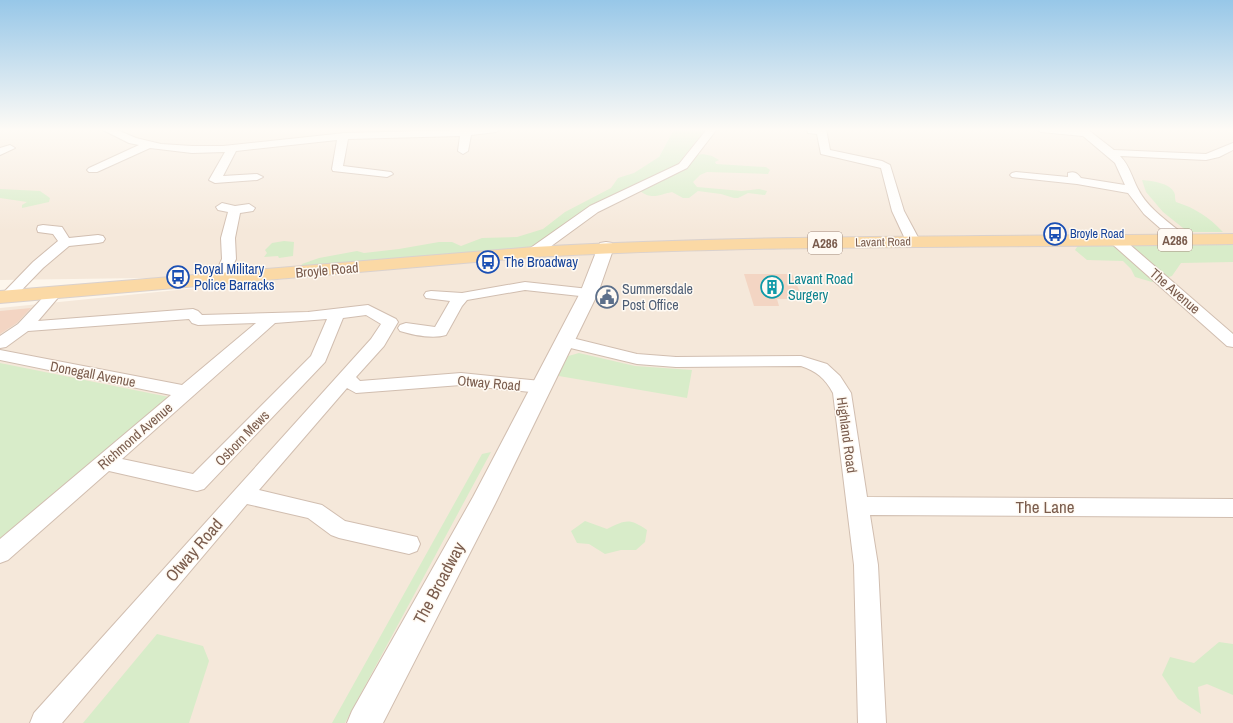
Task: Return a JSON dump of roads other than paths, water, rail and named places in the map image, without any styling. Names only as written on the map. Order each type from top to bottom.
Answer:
[{"type":"main road","name":"Lavant Road","points":[[534,252],[606,248],[913,241],[1233,239]]},
{"type":"main road","name":"Broyle Road","points":[[3,297],[534,252]]},
{"type":"street","points":[[92,170],[108,163]]},
{"type":"street","points":[[224,163],[215,180],[257,177]]},
{"type":"street","points":[[338,163],[337,169],[386,174]]},
{"type":"street","points":[[534,252],[594,209],[683,166],[686,163]]},
{"type":"street","points":[[873,163],[882,164],[886,167],[898,211],[913,241]]},
{"type":"street","points":[[1121,163],[1125,167],[1132,190],[1148,211],[1182,240]]},
{"type":"street","points":[[1016,175],[1075,178],[1132,190]]},
{"type":"street","points":[[877,190],[893,192]]},
{"type":"street","points":[[220,279],[229,259],[228,209],[249,208]]},
{"type":"street","points":[[42,229],[60,225],[65,242]]},
{"type":"street","points":[[3,297],[65,242],[98,239]]},
{"type":"street","name":"The Avenue","points":[[1116,240],[1233,342]]},
{"type":"street","name":"The Broadway","points":[[364,723],[482,504],[589,293],[606,248]]},
{"type":"street","points":[[431,295],[462,297],[500,288],[525,286],[589,293]]},
{"type":"street","points":[[0,343],[24,327],[55,293]]},
{"type":"street","points":[[406,328],[440,332],[455,304],[462,297]]},
{"type":"street","name":"Otway Road","points":[[24,327],[193,314],[198,320],[270,319],[368,310],[390,322],[378,342],[243,494],[44,723]]},
{"type":"street","name":"Osborn Mews","points":[[104,462],[197,483],[319,358],[337,314]]},
{"type":"street","name":"Richmond Avenue","points":[[0,553],[270,319]]},
{"type":"street","name":"Highland Road","points":[[564,341],[637,359],[676,362],[801,361],[819,366],[834,378],[842,393],[866,565],[872,723]]},
{"type":"street","name":"Donegall Avenue","points":[[0,355],[186,392]]},
{"type":"street","name":"Otway Road","points":[[346,378],[356,387],[374,387],[460,379],[541,387]]},
{"type":"street","points":[[243,494],[314,511],[339,529],[409,544]]},
{"type":"street","name":"The Lane","points":[[857,506],[1233,508]]},
{"type":"place","name":"Broyle Road","points":[[1055,234]]},
{"type":"place","name":"The Broadway","points":[[488,262]]},
{"type":"place","name":"Royal Military Police Barracks","points":[[178,277]]},
{"type":"place","name":"Lavant Road Surgery","points":[[772,287]]},
{"type":"place","name":"Summersdale Post Office","points":[[607,297]]}]
